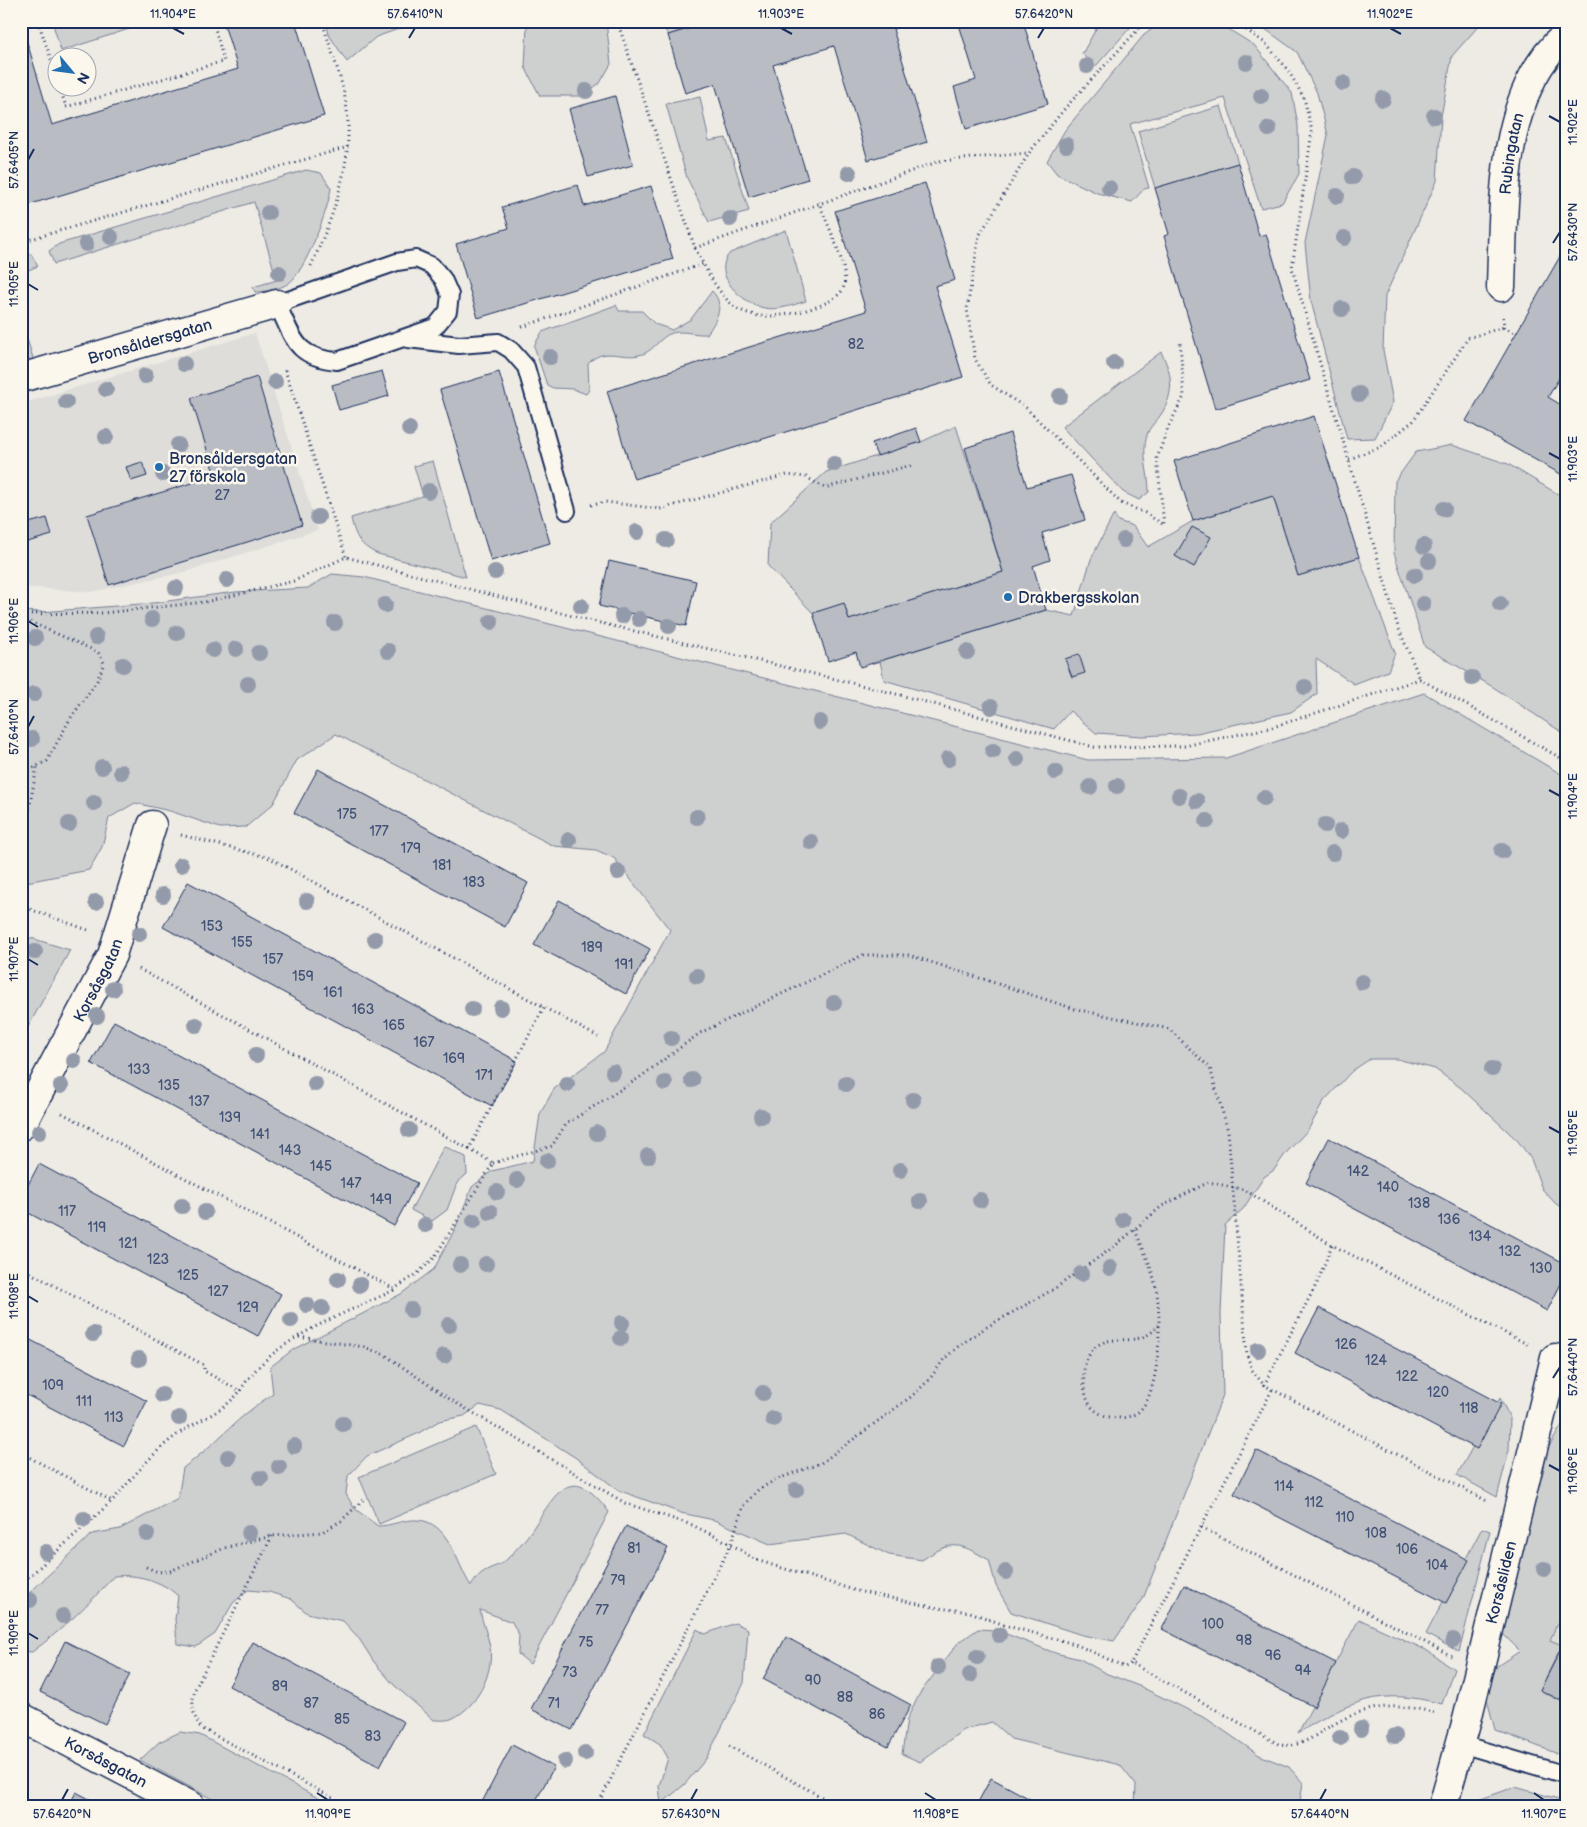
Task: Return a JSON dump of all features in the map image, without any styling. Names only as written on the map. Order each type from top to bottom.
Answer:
[{"type":"street","name":"Rubingatan","points":[[1501,287],[1505,183],[1511,136],[1530,84],[1552,47],[1566,35]]},
{"type":"street","name":"Bronsåldersgatan","points":[[21,378],[277,304]]},
{"type":"street","name":"Korsåsgatan","points":[[21,1126],[114,948],[152,825]]},
{"type":"street","name":"Korsåsliden","points":[[1443,1806],[1480,1670],[1555,1358]]},
{"type":"street","name":"Korsåsgatan","points":[[21,1717],[191,1806]]},
{"type":"lane","name":"Bronsåldersgatan","points":[[416,259],[432,266],[443,279],[450,295],[448,311],[435,327],[337,361],[320,359],[298,347],[277,304],[308,293],[397,262],[416,259]]},
{"type":"lane","points":[[403,338],[459,345],[498,342],[511,350],[526,367],[567,511]]},
{"type":"lane","points":[[1464,1732],[1566,1775]]},
{"type":"path","points":[[38,21],[48,50]]},
{"type":"path","points":[[98,98],[224,61],[213,21]]},
{"type":"path","points":[[308,293],[306,277],[323,239],[339,194],[348,147],[346,102],[322,21]]},
{"type":"path","points":[[617,21],[695,248],[716,286],[737,308],[761,317],[813,309],[837,298],[844,288],[845,273],[819,202]]},
{"type":"path","points":[[1146,21],[1066,107],[1029,153],[979,236],[967,309],[974,358],[991,385],[1026,408],[1121,502],[1146,513],[1164,526],[1157,458],[1168,428],[1184,396],[1180,342]]},
{"type":"path","points":[[1234,21],[1265,43],[1288,70],[1304,98],[1312,131],[1292,268],[1398,627],[1420,679],[1566,761]]},
{"type":"path","points":[[63,98],[66,107],[97,98]]},
{"type":"path","points":[[21,242],[348,147]]},
{"type":"path","points":[[695,248],[819,202],[940,161],[1029,153]]},
{"type":"path","points":[[498,342],[514,330],[703,264]]},
{"type":"path","points":[[1349,459],[1381,447],[1413,421],[1468,338],[1504,327]]},
{"type":"path","points":[[284,367],[346,557]]},
{"type":"path","points":[[567,511],[605,502],[660,509],[788,475],[806,477],[825,488],[912,465]]},
{"type":"path","points":[[21,616],[103,613],[206,602],[294,582],[346,557],[652,636],[881,690],[1094,747],[1184,746],[1273,727],[1420,679]]},
{"type":"path","points":[[21,616],[98,652],[104,663],[97,681],[70,719],[47,761],[21,774]]},
{"type":"path","points":[[21,852],[37,767]]},
{"type":"path","points":[[152,825],[190,838],[270,858],[598,1037]]},
{"type":"path","points":[[21,906],[114,948],[493,1163]]},
{"type":"path","points":[[21,1584],[112,1501],[171,1439],[188,1427],[205,1420],[229,1405],[240,1391],[250,1373],[265,1360],[299,1337],[394,1290],[417,1274],[434,1258],[493,1163],[552,1146],[566,1124],[638,1078],[708,1028],[863,955],[909,955],[1075,1009],[1169,1029],[1210,1068],[1228,1131],[1247,1355],[1252,1370],[1264,1385],[1272,1390],[1518,1517]]},
{"type":"path","points":[[469,1149],[544,1007]]},
{"type":"path","points":[[36,1099],[394,1290]]},
{"type":"path","points":[[598,1806],[731,1544],[743,1506],[758,1490],[775,1480],[821,1462],[912,1396],[929,1380],[944,1359],[960,1345],[1054,1289],[1135,1230],[1162,1206],[1209,1182],[1245,1190],[1264,1201],[1280,1214],[1332,1244],[1555,1358]]},
{"type":"path","points":[[1135,1230],[1156,1283],[1159,1325],[1154,1379],[1139,1412],[1128,1417],[1114,1418],[1102,1415],[1090,1406],[1084,1388],[1087,1358],[1097,1346],[1111,1339],[1141,1339],[1151,1334],[1159,1325]]},
{"type":"path","points":[[1264,1385],[1317,1282],[1332,1244]]},
{"type":"path","points":[[21,1268],[204,1364],[204,1371],[240,1391]]},
{"type":"path","points":[[299,1337],[364,1347],[385,1355],[448,1398],[562,1463],[625,1503],[692,1526],[731,1544],[756,1560],[828,1580],[857,1591],[938,1608],[970,1612],[1007,1626],[1074,1644],[1116,1665],[1124,1667],[1130,1663],[1272,1390]]},
{"type":"path","points":[[21,1452],[112,1501]]},
{"type":"path","points":[[146,1567],[158,1572],[170,1571],[227,1547],[272,1536],[322,1532],[341,1521],[364,1499]]},
{"type":"path","points":[[1201,1527],[1480,1670]]},
{"type":"path","points":[[272,1536],[195,1689],[192,1703],[193,1716],[200,1728],[348,1806]]},
{"type":"path","points":[[1130,1663],[1280,1744],[1295,1746],[1338,1722],[1382,1706],[1407,1706],[1464,1732]]},
{"type":"path","points":[[729,1746],[838,1806]]},
{"type":"shaded area","points":[[52,21],[154,21],[70,48],[60,48]]},
{"type":"shaded area","points":[[326,21],[421,21],[376,37],[347,62],[329,35]]},
{"type":"shaded area","points":[[522,21],[606,21],[611,64],[600,83],[581,96],[540,96],[525,67],[527,26]]},
{"type":"shaded area","points":[[660,21],[714,21],[668,35]]},
{"type":"shaded area","points":[[1097,21],[1136,21],[1095,67],[1082,54],[1097,27]]},
{"type":"shaded area","points":[[1163,21],[1215,21],[1254,45],[1292,93],[1298,125],[1299,174],[1282,203],[1261,208],[1225,98],[1130,124],[1149,188],[1144,189],[1132,202],[1097,193],[1057,174],[1047,161],[1065,130],[1144,35]]},
{"type":"shaded area","points":[[1254,21],[1483,21],[1452,56],[1441,117],[1437,181],[1385,296],[1383,350],[1393,402],[1375,438],[1347,439],[1311,301],[1305,243],[1328,135],[1317,93],[1297,52]]},
{"type":"shaded area","points":[[700,97],[709,141],[726,138],[749,211],[709,222],[687,178],[666,104]]},
{"type":"shaded area","points":[[1221,106],[1238,163],[1155,188],[1138,131]]},
{"type":"shaded area","points":[[306,170],[321,173],[331,188],[326,210],[309,253],[295,277],[286,285],[268,291],[255,292],[253,287],[277,280],[254,202],[54,264],[49,251],[59,244]]},
{"type":"shaded area","points":[[786,230],[806,301],[774,309],[755,305],[738,294],[731,286],[724,270],[725,261],[730,253]]},
{"type":"shaded area","points":[[31,254],[38,266],[21,273],[21,255]]},
{"type":"shaded area","points":[[712,291],[716,296],[719,307],[714,324],[707,334],[672,333],[644,354],[632,356],[606,354],[600,356],[588,364],[589,390],[586,394],[573,389],[553,388],[547,385],[534,346],[542,332],[616,305],[619,311],[642,311],[655,324],[672,330],[691,319]]},
{"type":"shaded area","points":[[21,320],[34,361],[21,364]]},
{"type":"shaded area","name":"Bronsåldersgatan 27 förskola","points":[[255,333],[318,530],[185,572],[91,592],[21,587],[21,404]]},
{"type":"shaded area","points":[[1161,352],[1170,375],[1169,397],[1162,413],[1147,435],[1145,457],[1149,492],[1139,500],[1123,492],[1062,427]]},
{"type":"shaded area","points":[[956,426],[1003,572],[849,620],[844,604],[813,613],[768,566],[770,523],[826,472],[921,442]]},
{"type":"shaded area","points":[[1452,445],[1508,464],[1566,499],[1566,735],[1493,687],[1425,647],[1394,553],[1395,481],[1416,452]]},
{"type":"shaded area","points":[[433,461],[466,577],[378,554],[367,548],[359,540],[351,518],[423,496],[414,466]]},
{"type":"shaded area","points":[[1273,496],[1298,576],[1359,557],[1395,653],[1388,671],[1354,684],[1316,659],[1317,694],[1291,712],[1197,733],[1142,736],[1096,733],[1070,711],[1054,729],[884,680],[880,661],[1046,610],[1074,616],[1091,559],[1114,514],[1118,521],[1133,526],[1148,547],[1193,521]]},
{"type":"shaded area","points":[[332,574],[364,577],[1088,760],[1226,758],[1424,693],[1566,777],[1566,1209],[1556,1204],[1542,1189],[1531,1159],[1518,1141],[1461,1088],[1435,1069],[1397,1059],[1370,1059],[1352,1071],[1324,1101],[1308,1130],[1286,1153],[1274,1170],[1264,1177],[1243,1209],[1225,1225],[1221,1314],[1223,1395],[1143,1599],[1114,1641],[1082,1635],[1011,1612],[996,1586],[989,1560],[962,1547],[948,1546],[922,1560],[889,1555],[846,1534],[770,1544],[714,1520],[681,1513],[618,1490],[576,1458],[501,1410],[480,1405],[464,1416],[439,1421],[417,1434],[367,1456],[348,1476],[346,1494],[354,1508],[378,1526],[417,1520],[428,1522],[437,1528],[450,1545],[471,1586],[481,1573],[503,1562],[512,1554],[529,1534],[546,1508],[563,1489],[573,1485],[583,1487],[595,1496],[609,1512],[530,1664],[518,1654],[519,1635],[512,1622],[480,1610],[490,1647],[489,1668],[482,1688],[476,1698],[462,1713],[453,1718],[434,1720],[394,1685],[374,1662],[358,1637],[343,1621],[307,1613],[291,1599],[269,1592],[248,1590],[233,1603],[215,1634],[196,1647],[177,1644],[175,1619],[178,1596],[164,1586],[148,1579],[114,1576],[75,1616],[32,1652],[21,1651],[21,1603],[25,1597],[92,1534],[120,1529],[178,1498],[183,1468],[273,1394],[270,1367],[294,1349],[401,1294],[434,1269],[455,1229],[472,1187],[492,1171],[533,1161],[540,1114],[554,1089],[604,1052],[670,930],[614,858],[596,850],[554,846],[336,734],[297,760],[273,804],[246,827],[220,828],[170,811],[135,803],[109,818],[102,847],[89,870],[21,883],[21,611],[41,612],[153,603],[235,592],[308,588]]},
{"type":"shaded area","points":[[21,935],[70,950],[21,1040]]},
{"type":"shaded area","points":[[444,1146],[466,1157],[467,1174],[457,1183],[447,1210],[432,1221],[411,1210]]},
{"type":"shaded area","points":[[1500,1398],[1510,1418],[1509,1450],[1497,1497],[1457,1475]]},
{"type":"shaded area","points":[[1566,1418],[1566,1604],[1550,1640],[1562,1645],[1540,1690],[1566,1704],[1566,1757],[1495,1730],[1485,1692],[1497,1666],[1520,1651],[1503,1634],[1509,1594],[1538,1466]]},
{"type":"shaded area","points":[[476,1427],[496,1474],[379,1524],[359,1477]]},
{"type":"shaded area","points":[[1482,1528],[1490,1531],[1459,1652],[1426,1634]]},
{"type":"shaded area","points":[[1566,1610],[1566,1712],[1524,1690]]},
{"type":"shaded area","points":[[1359,1619],[1426,1650],[1454,1669],[1442,1704],[1400,1697],[1366,1700],[1350,1705],[1298,1733]]},
{"type":"shaded area","points":[[735,1623],[748,1629],[744,1683],[706,1759],[684,1785],[661,1804],[659,1786],[668,1758],[660,1744],[644,1734],[697,1629],[705,1634]]},
{"type":"shaded area","points":[[978,1629],[996,1630],[1055,1653],[1080,1659],[1105,1673],[1139,1686],[1207,1719],[1259,1755],[1289,1767],[1303,1783],[1299,1806],[1135,1806],[1136,1785],[1120,1765],[1011,1739],[992,1722],[963,1730],[920,1762],[902,1754],[907,1719],[920,1693],[958,1643]]},
{"type":"shaded area","points":[[180,1732],[200,1735],[333,1806],[225,1806],[140,1760],[159,1742]]},
{"type":"shaded area","points":[[1515,1787],[1555,1798],[1566,1806],[1461,1806]]},
{"type":"building","points":[[223,21],[295,21],[324,116],[21,207],[21,33],[24,32],[52,125],[238,69]]},
{"type":"building","points":[[714,21],[917,21],[893,29],[927,142],[868,160],[834,46],[773,65],[808,179],[749,197],[715,84],[685,93],[668,35]]},
{"type":"building","points":[[958,21],[1023,21],[1048,104],[966,129],[954,87],[976,80]]},
{"type":"building","points":[[615,96],[633,165],[588,177],[569,109]]},
{"type":"building","points":[[1238,163],[1259,236],[1266,234],[1310,380],[1215,409],[1164,236],[1169,234],[1155,188]]},
{"type":"building","points":[[925,183],[955,280],[935,286],[963,377],[634,479],[607,391],[866,311],[835,211]]},
{"type":"building","points":[[578,185],[584,206],[651,186],[673,259],[478,318],[456,244],[509,228],[502,207]]},
{"type":"building","points":[[1566,246],[1566,366],[1548,397],[1566,408],[1566,477],[1466,421]]},
{"type":"building","points":[[382,371],[389,396],[339,410],[332,385]]},
{"type":"building","points":[[499,372],[550,543],[491,561],[440,390]]},
{"type":"building","points":[[257,377],[302,525],[109,585],[87,515],[215,476],[191,398]]},
{"type":"building","points":[[1314,416],[1359,557],[1298,576],[1273,496],[1193,521],[1174,461]]},
{"type":"building","points":[[916,428],[921,442],[877,456],[872,443]]},
{"type":"building","points":[[1010,433],[1027,487],[1071,475],[1085,520],[1042,533],[1050,560],[1033,566],[1046,610],[860,667],[856,652],[828,661],[813,613],[844,603],[849,620],[1003,572],[965,448]]},
{"type":"building","points":[[142,462],[147,476],[131,481],[126,467]]},
{"type":"building","points":[[47,518],[52,535],[24,543],[21,525]]},
{"type":"building","points":[[1192,527],[1211,537],[1194,567],[1175,556]]},
{"type":"building","points":[[609,561],[696,581],[686,626],[599,606]]},
{"type":"building","points":[[1079,654],[1085,673],[1072,677],[1065,659]]},
{"type":"building","points":[[318,769],[528,883],[505,927],[294,813]]},
{"type":"building","points":[[188,882],[517,1061],[492,1106],[163,927]]},
{"type":"building","points":[[559,900],[650,949],[626,994],[534,945]]},
{"type":"building","points":[[114,1021],[417,1183],[394,1226],[91,1063]]},
{"type":"building","points":[[1329,1138],[1566,1264],[1566,1274],[1547,1311],[1306,1183]]},
{"type":"building","points":[[39,1164],[281,1294],[258,1336],[21,1209],[21,1198]]},
{"type":"building","points":[[1319,1308],[1501,1404],[1477,1449],[1295,1353]]},
{"type":"building","points":[[21,1335],[147,1401],[124,1446],[21,1392]]},
{"type":"building","points":[[1256,1450],[1469,1560],[1446,1603],[1234,1494]]},
{"type":"building","points":[[626,1526],[668,1548],[572,1730],[531,1709]]},
{"type":"building","points":[[1184,1585],[1336,1663],[1314,1707],[1162,1629]]},
{"type":"building","points":[[786,1637],[911,1705],[888,1747],[763,1679]]},
{"type":"building","points":[[1566,1639],[1566,1703],[1540,1690]]},
{"type":"building","points":[[65,1641],[130,1674],[105,1724],[40,1692]]},
{"type":"building","points":[[253,1642],[404,1722],[380,1766],[229,1686]]},
{"type":"building","points":[[512,1745],[554,1767],[533,1806],[480,1806]]},
{"type":"building","points":[[991,1778],[1043,1806],[976,1806]]},
{"type":"building","points":[[76,1792],[103,1806],[69,1806]]},
{"type":"place","name":"Bronsåldersgatan 27 förskola","points":[[159,467]]},
{"type":"place","name":"Drakbergsskolan","points":[[1008,597]]}]
